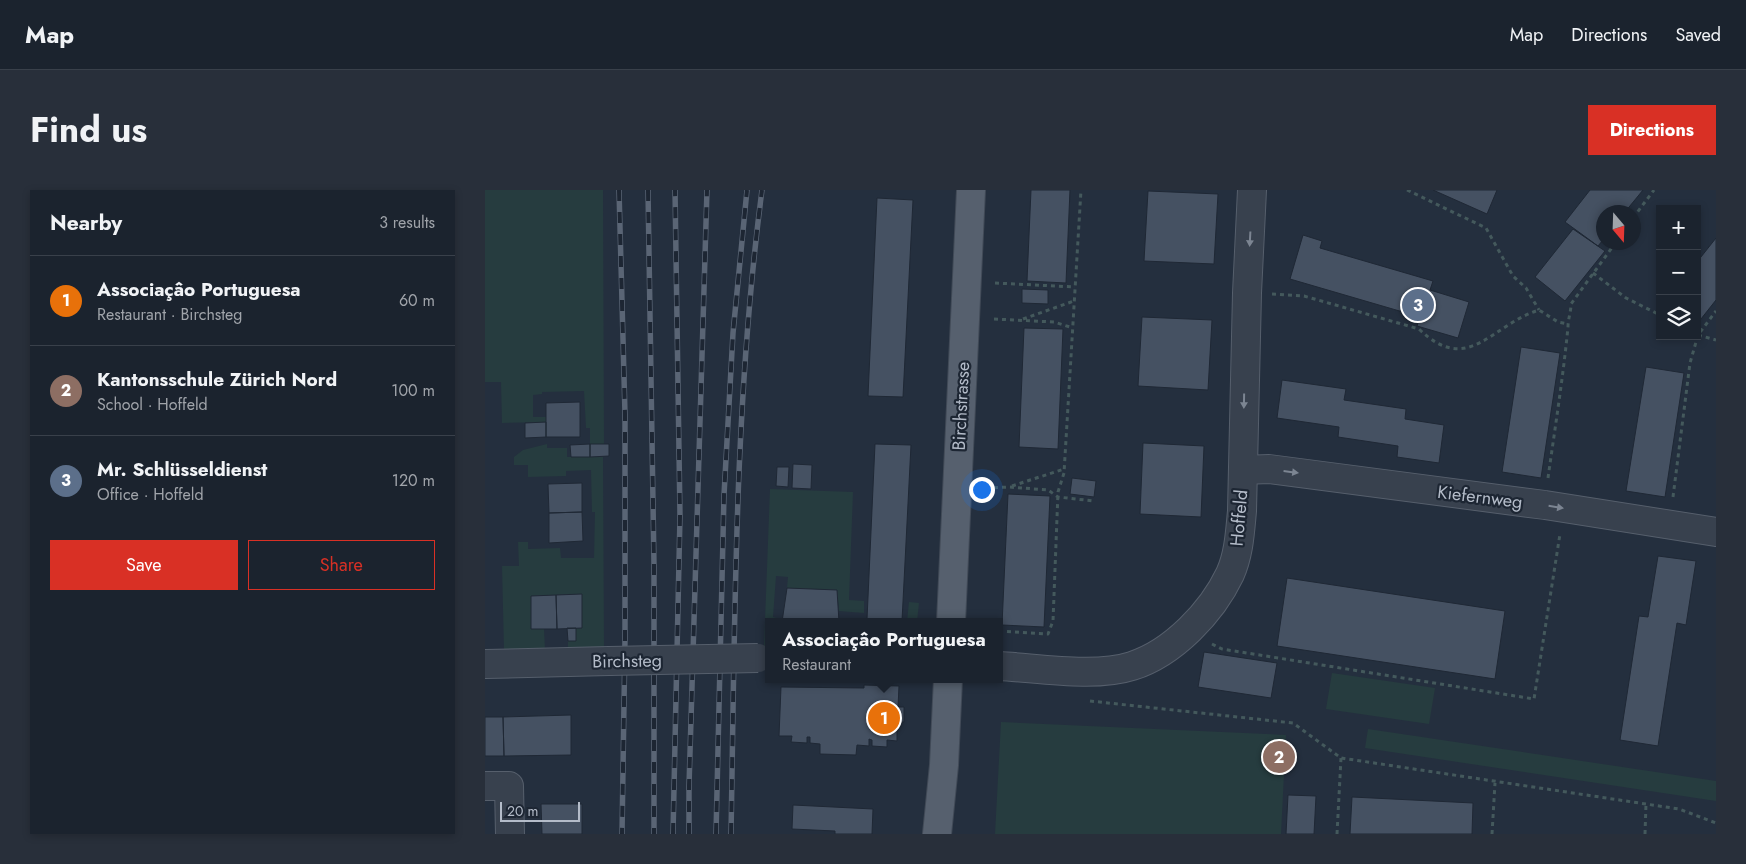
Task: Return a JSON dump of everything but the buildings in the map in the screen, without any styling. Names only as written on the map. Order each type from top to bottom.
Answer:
[{"type":"main road","name":"Birchstrasse","points":[[951,618],[971,190]]},
{"type":"main road","points":[[937,834],[944,765],[948,683]]},
{"type":"street","name":"Hoffeld","points":[[1003,666],[1101,671],[1132,666],[1163,652],[1190,628],[1214,602],[1231,573],[1239,545],[1242,510],[1247,293],[1253,190]]},
{"type":"street","name":"Kiefernweg","points":[[1243,470],[1269,470],[1554,507],[1716,532]]},
{"type":"street","name":"Birchsteg","points":[[485,664],[764,658]]},
{"type":"street","points":[[485,786],[509,786],[510,834]]},
{"type":"path","points":[[1003,631],[1048,634],[1053,621],[1058,497],[1064,469],[1081,190]]},
{"type":"path","points":[[1407,190],[1485,228],[1513,276],[1527,288],[1539,310],[1558,322],[1568,324]]},
{"type":"path","points":[[1641,207],[1654,190]]},
{"type":"path","points":[[1190,628],[1204,639],[1222,649],[1534,698],[1554,507],[1571,304],[1610,250]]},
{"type":"path","points":[[1593,273],[1626,298],[1656,313]]},
{"type":"path","points":[[995,282],[1075,287]]},
{"type":"path","points":[[1269,294],[1304,296],[1419,329],[1430,340],[1457,349],[1481,344],[1528,313],[1539,310]]},
{"type":"path","points":[[1021,320],[1074,302]]},
{"type":"path","points":[[1701,331],[1716,311]]},
{"type":"path","points":[[994,319],[1054,322],[1073,328]]},
{"type":"path","points":[[1701,336],[1716,340]]},
{"type":"path","points":[[1669,525],[1690,363],[1697,340]]},
{"type":"path","points":[[1009,487],[1064,469]]},
{"type":"path","points":[[986,488],[1009,487],[1048,490],[1058,497],[1093,501]]},
{"type":"path","points":[[1082,699],[1293,723],[1341,758],[1495,783],[1679,809],[1716,823]]},
{"type":"path","points":[[1337,834],[1341,758]]},
{"type":"path","points":[[1492,834],[1495,783]]},
{"type":"path","points":[[1645,834],[1646,804]]},
{"type":"green space","points":[[485,190],[603,190],[604,444],[590,444],[590,428],[586,428],[584,391],[542,392],[542,394],[533,395],[533,417],[546,417],[546,422],[502,423],[501,382],[485,382]]},
{"type":"green space","points":[[547,444],[547,448],[567,448],[567,457],[603,456],[604,649],[568,650],[568,641],[576,641],[576,628],[582,628],[581,594],[531,596],[531,629],[544,629],[545,650],[504,651],[502,566],[519,566],[518,542],[528,542],[528,549],[560,548],[561,558],[594,558],[595,512],[592,512],[591,470],[566,471],[566,476],[528,477],[528,465],[514,465],[514,457],[523,450]]},
{"type":"green space","points":[[770,489],[853,492],[849,600],[864,601],[864,613],[839,611],[837,590],[787,588],[788,577],[776,576],[773,617],[777,618],[765,618]]},
{"type":"green space","points":[[909,602],[919,603],[917,618],[907,618]]},
{"type":"green space","points":[[1332,673],[1435,688],[1429,724],[1326,709]]},
{"type":"green space","points":[[1001,722],[1286,735],[1281,834],[995,834]]},
{"type":"green space","points":[[1368,729],[1716,781],[1716,801],[1365,748]]},
{"type":"railway","points":[[619,190],[625,414],[625,639],[622,834]]},
{"type":"railway","points":[[648,190],[654,565],[654,834]]},
{"type":"railway","points":[[673,834],[680,516],[675,190]]},
{"type":"railway","points":[[689,834],[707,190]]},
{"type":"railway","points":[[716,834],[724,495],[733,333],[747,190]]},
{"type":"railway","points":[[731,834],[737,512],[746,350],[762,190]]},
{"type":"place","name":"Mr. Schlüsseldienst","points":[[1418,305]]},
{"type":"place","name":"Associaçâo Portuguesa","points":[[884,718]]},
{"type":"place","name":"Kantonsschule Zürich Nord","points":[[1279,757]]}]
